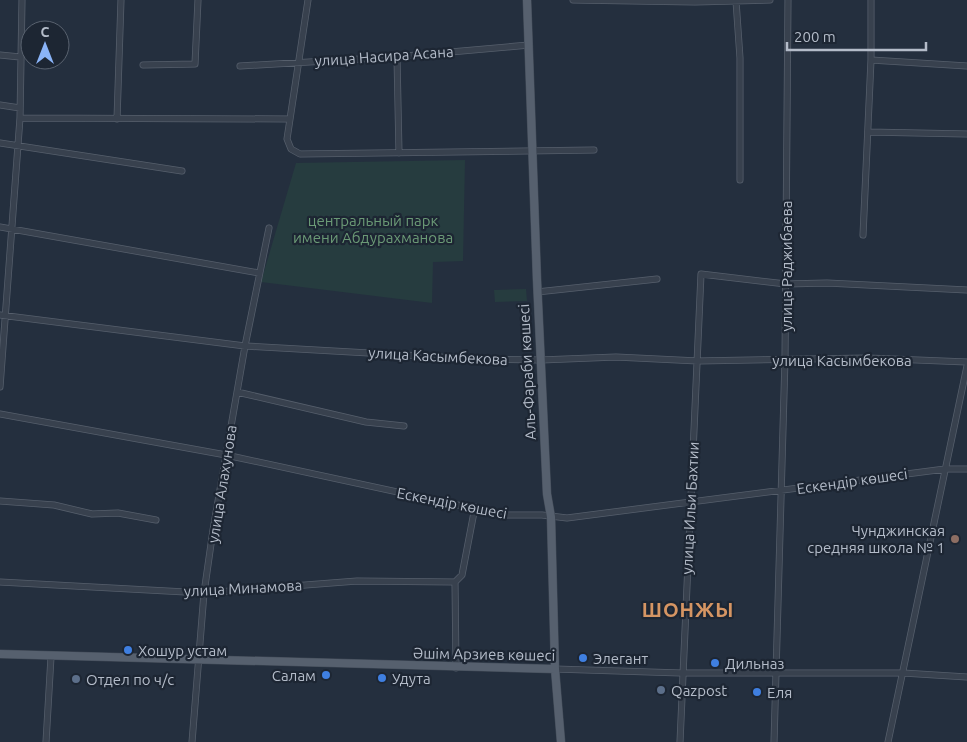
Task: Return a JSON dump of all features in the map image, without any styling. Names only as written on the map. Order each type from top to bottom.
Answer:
[{"type":"main road","name":"Аль-Фараби көшесі","points":[[527,0],[540,360],[547,494],[551,517],[555,669],[561,742]]},
{"type":"main road","name":"Әшім Арзиев көшесі","points":[[0,654],[456,668],[555,669]]},
{"type":"street","points":[[21,20],[22,0]]},
{"type":"street","points":[[117,118],[121,0]]},
{"type":"street","points":[[143,65],[195,64],[198,0]]},
{"type":"street","points":[[308,0],[287,139],[291,149],[300,154],[594,150]]},
{"type":"street","points":[[573,0],[770,0]]},
{"type":"street","name":"улица Раджибаева","points":[[774,742],[785,359],[788,0]]},
{"type":"street","points":[[863,235],[871,60],[871,0]]},
{"type":"street","points":[[736,1],[740,58],[740,180]]},
{"type":"street","name":"улица Насира Асана","points":[[240,66],[397,57],[529,46]]},
{"type":"street","points":[[0,55],[20,57]]},
{"type":"street","points":[[397,57],[399,153]]},
{"type":"street","points":[[871,60],[967,66]]},
{"type":"street","points":[[0,386],[2,316],[20,118],[20,70]]},
{"type":"street","points":[[0,105],[20,108]]},
{"type":"street","points":[[20,118],[289,119]]},
{"type":"street","points":[[868,132],[967,134]]},
{"type":"street","points":[[0,144],[182,171]]},
{"type":"street","points":[[0,227],[259,273]]},
{"type":"street","name":"улица Алахунова","points":[[192,742],[204,593],[245,346],[270,228]]},
{"type":"street","name":"улица Ильи Бахтии","points":[[680,742],[681,672],[701,274],[786,284]]},
{"type":"street","points":[[537,292],[657,279]]},
{"type":"street","points":[[786,284],[828,283],[967,290]]},
{"type":"street","name":"улица Касымбекова","points":[[2,316],[245,346],[475,359],[540,360],[616,357],[698,361],[868,358],[967,364]]},
{"type":"street","points":[[888,742],[967,364]]},
{"type":"street","points":[[237,392],[366,422],[404,426]]},
{"type":"street","name":"Ескендір көшесі","points":[[0,414],[226,455],[504,515],[577,517],[945,469],[967,469]]},
{"type":"street","points":[[0,501],[54,505],[92,514],[118,513],[156,520]]},
{"type":"street","points":[[456,668],[455,582],[462,575],[475,508]]},
{"type":"street","name":"улица Минамова","points":[[0,582],[204,593],[357,581],[455,582]]},
{"type":"street","points":[[46,742],[51,656]]},
{"type":"street","name":"Әшім Арзиев көшесі","points":[[555,669],[681,672],[903,673],[967,677]]},
{"type":"green space","name":"центральный парк имени Абдурахманова","points":[[465,160],[463,261],[433,262],[432,303],[261,282],[296,163]]},
{"type":"green space","points":[[526,289],[527,301],[495,302],[494,290]]},
{"type":"place","name":"Чунджинская средняя школа № 1","points":[[955,539]]},
{"type":"place","name":"Хошур устам","points":[[128,650]]},
{"type":"place","name":"Элегант","points":[[583,658]]},
{"type":"place","name":"Дильназ","points":[[715,663]]},
{"type":"place","name":"Салам","points":[[326,675]]},
{"type":"place","name":"Удута","points":[[382,678]]},
{"type":"place","name":"Отдел по ч/с","points":[[76,679]]},
{"type":"place","name":"Qazpost","points":[[661,690]]},
{"type":"place","name":"Еля","points":[[757,692]]},
{"type":"district","name":"ШОНЖЫ","points":[[688,609]]}]
